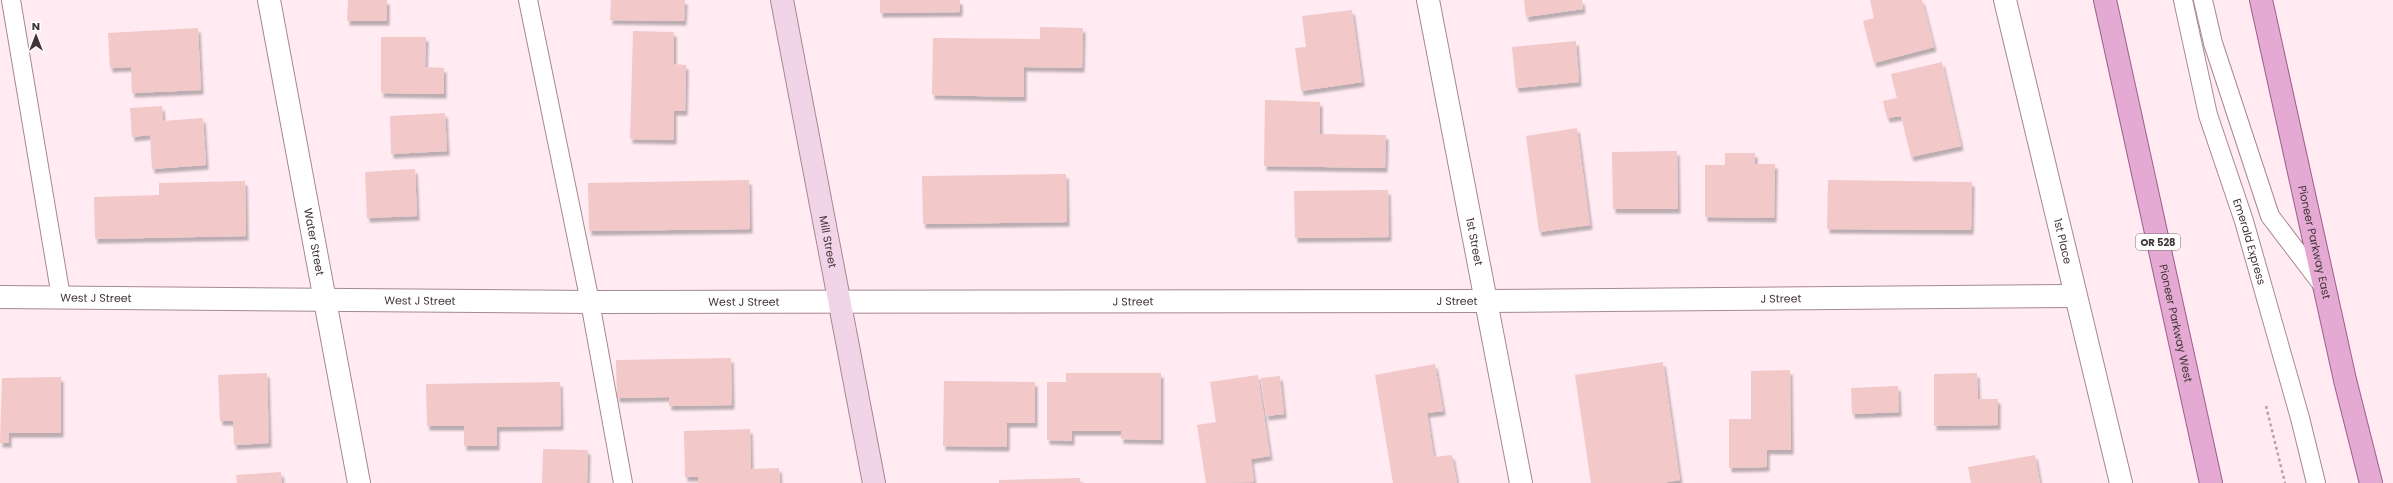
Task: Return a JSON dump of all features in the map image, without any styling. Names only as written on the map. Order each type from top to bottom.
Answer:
[{"type":"main road","name":"Pioneer Parkway West","points":[[2105,0],[2211,483]]},
{"type":"main road","name":"Pioneer Parkway East","points":[[2261,0],[2325,289],[2371,483]]},
{"type":"street","name":"Water Street","points":[[269,0],[359,483]]},
{"type":"street","name":"Mill Street","points":[[782,0],[874,483]]},
{"type":"street","name":"1st Street","points":[[1428,0],[1487,300],[1521,483]]},
{"type":"street","name":"1st Place","points":[[2005,0],[2121,483]]},
{"type":"street","name":"J Street","points":[[840,301],[1487,300],[2075,296]]},
{"type":"street","name":"West J Street","points":[[0,297],[590,302],[840,301]]},
{"type":"lane","points":[[11,0],[62,297]]},
{"type":"lane","points":[[528,0],[590,302],[622,483]]},
{"type":"lane","name":"Emerald Express","points":[[2182,0],[2208,115],[2244,221],[2300,418],[2316,483]]},
{"type":"lane","points":[[2203,0],[2213,43],[2270,216],[2325,289]]},
{"type":"building","points":[[348,0],[387,0],[387,21],[347,21]]},
{"type":"building","points":[[611,0],[685,0],[684,21],[610,20]]},
{"type":"building","points":[[880,0],[960,0],[960,12],[880,13]]},
{"type":"building","points":[[1524,0],[1582,0],[1583,9],[1526,17]]},
{"type":"building","points":[[1870,0],[1922,0],[1934,47],[1874,63],[1863,21],[1874,18]]},
{"type":"building","points":[[1352,10],[1362,82],[1301,91],[1295,48],[1306,47],[1302,16]]},
{"type":"building","points":[[1040,27],[1083,28],[1082,68],[1024,67],[1024,97],[932,95],[933,38],[1040,39]]},
{"type":"building","points":[[198,28],[201,90],[132,93],[131,67],[110,68],[108,33]]},
{"type":"building","points":[[633,31],[674,32],[674,64],[686,65],[685,111],[674,111],[674,140],[630,139]]},
{"type":"building","points":[[381,37],[426,37],[425,67],[444,68],[444,94],[381,93]]},
{"type":"building","points":[[1576,41],[1579,82],[1516,88],[1512,47]]},
{"type":"building","points":[[1942,62],[1961,146],[1911,157],[1901,116],[1887,118],[1883,101],[1897,98],[1891,74]]},
{"type":"building","points":[[1265,100],[1320,102],[1320,134],[1386,135],[1385,168],[1264,166]]},
{"type":"building","points":[[162,106],[163,121],[203,118],[206,165],[152,169],[150,135],[132,137],[130,108]]},
{"type":"building","points":[[445,113],[447,151],[391,154],[390,116]]},
{"type":"building","points":[[1577,128],[1590,225],[1539,232],[1526,136]]},
{"type":"building","points":[[1677,151],[1678,209],[1613,209],[1612,152]]},
{"type":"building","points":[[1725,153],[1755,153],[1755,164],[1775,164],[1774,218],[1705,217],[1705,165],[1725,165]]},
{"type":"building","points":[[415,169],[417,216],[367,218],[365,172]]},
{"type":"building","points":[[1066,174],[1067,222],[923,224],[922,176]]},
{"type":"building","points":[[749,180],[750,229],[589,231],[588,183]]},
{"type":"building","points":[[1828,180],[1972,182],[1971,230],[1827,229]]},
{"type":"building","points":[[245,181],[246,236],[95,239],[94,197],[159,195],[159,183]]},
{"type":"building","points":[[1388,190],[1389,237],[1295,238],[1294,191]]},
{"type":"building","points":[[731,358],[732,405],[669,406],[669,397],[617,398],[616,360]]},
{"type":"building","points":[[1663,362],[1680,480],[1662,483],[1591,483],[1575,375]]},
{"type":"building","points":[[1435,364],[1443,411],[1427,413],[1434,457],[1452,455],[1457,483],[1393,483],[1375,375]]},
{"type":"building","points":[[1790,370],[1791,450],[1767,450],[1767,467],[1729,468],[1729,419],[1751,419],[1751,371]]},
{"type":"building","points":[[267,373],[269,443],[234,445],[233,421],[220,421],[218,375]]},
{"type":"building","points":[[1066,373],[1161,373],[1161,440],[1121,439],[1121,431],[1072,431],[1072,441],[1047,440],[1047,382],[1066,382]]},
{"type":"building","points":[[1977,373],[1978,399],[1998,399],[1998,425],[1934,426],[1934,374]]},
{"type":"building","points":[[1258,375],[1270,456],[1251,459],[1254,482],[1206,483],[1197,425],[1216,422],[1210,382]]},
{"type":"building","points":[[1280,376],[1284,414],[1266,416],[1261,378]]},
{"type":"building","points":[[61,377],[61,433],[9,433],[9,443],[0,443],[2,378]]},
{"type":"building","points":[[944,381],[1035,382],[1035,423],[1007,423],[1007,447],[943,446]]},
{"type":"building","points":[[560,382],[561,426],[497,427],[497,446],[464,446],[464,426],[427,426],[426,384]]},
{"type":"building","points":[[1898,386],[1899,412],[1852,414],[1851,388]]},
{"type":"building","points":[[750,429],[751,469],[779,468],[780,483],[698,483],[698,477],[685,477],[684,431]]},
{"type":"building","points":[[543,449],[588,450],[587,483],[542,483]]},
{"type":"building","points":[[2035,455],[2040,483],[1971,483],[1968,467]]},
{"type":"building","points":[[281,472],[282,483],[237,483],[236,475]]},
{"type":"building","points":[[1080,478],[1080,483],[999,483],[999,480]]}]
